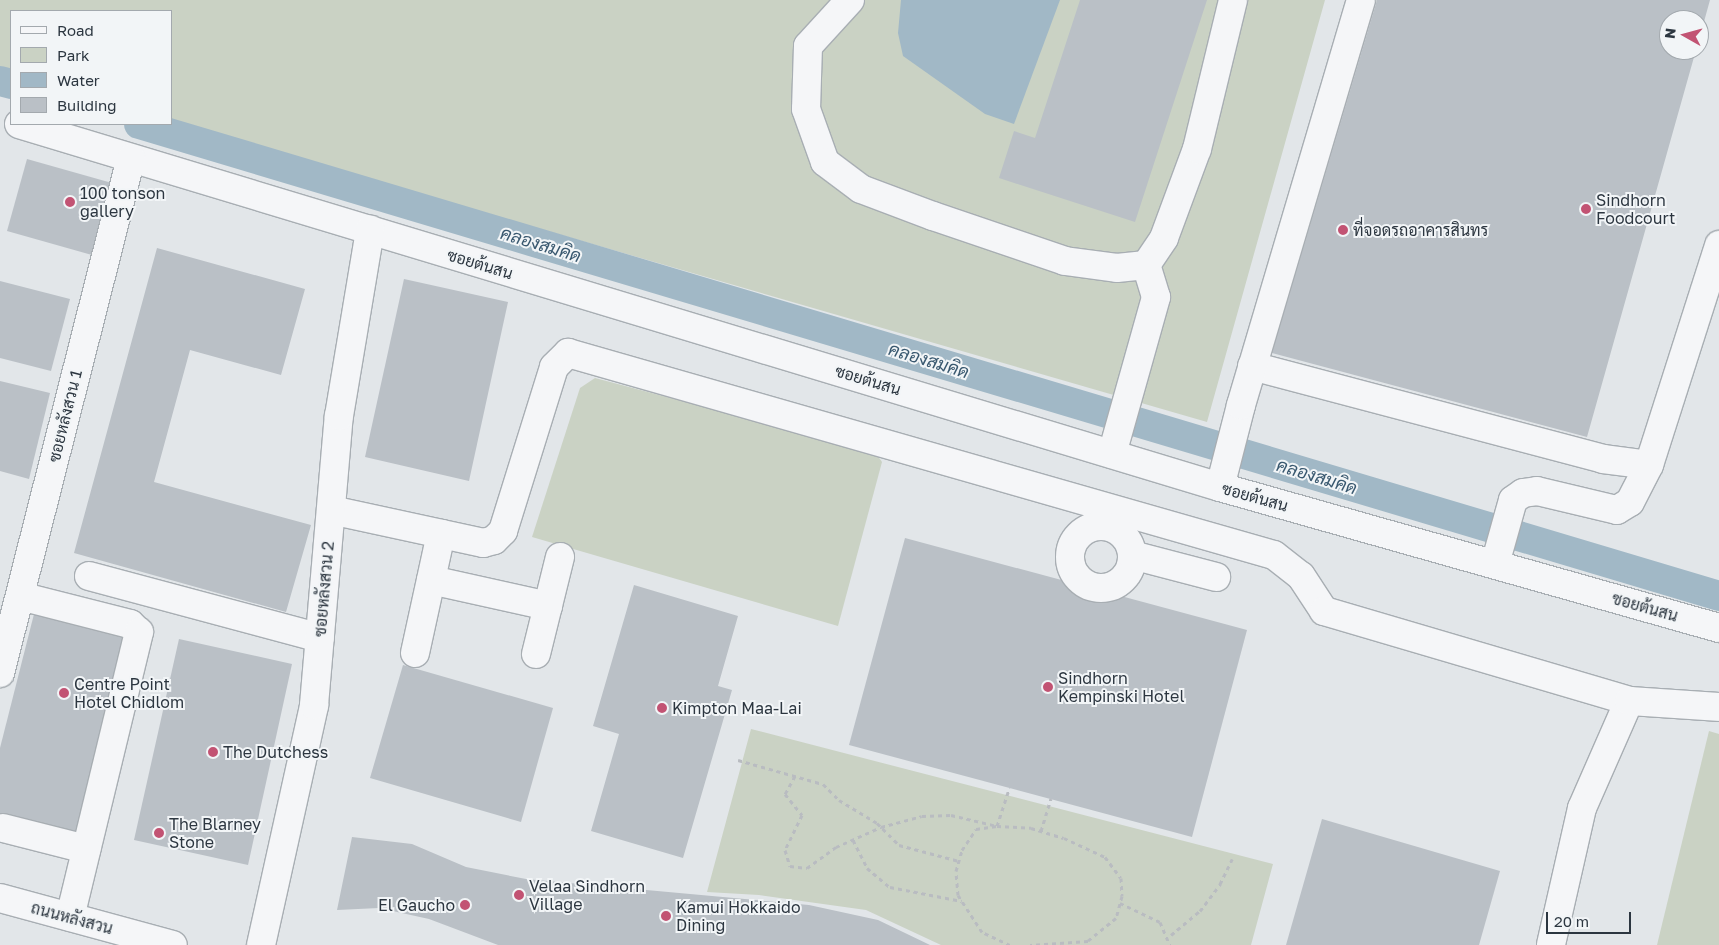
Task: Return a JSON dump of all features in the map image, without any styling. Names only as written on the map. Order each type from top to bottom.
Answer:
[{"type":"street","points":[[850,0],[808,46],[806,109],[825,162],[861,189],[1065,261],[1117,268],[1146,265]]},
{"type":"street","points":[[1146,265],[1164,238],[1197,149],[1233,0]]},
{"type":"street","points":[[1226,464],[1240,405],[1361,0]]},
{"type":"street","name":"ซอยต้นสน","points":[[22,125],[1112,453],[1226,464],[1719,628]]},
{"type":"street","name":"ซอยหลังสวน 1","points":[[1,667],[131,158]]},
{"type":"street","name":"ซอยหลังสวน 2","points":[[261,945],[314,705],[339,416],[370,230]]},
{"type":"street","points":[[1498,553],[1513,500],[1523,493],[1537,491],[1616,510],[1630,502],[1649,465],[1719,245]]},
{"type":"street","points":[[1112,453],[1156,297],[1146,265]]},
{"type":"street","points":[[331,510],[483,543],[494,540],[503,532],[554,367],[560,357],[568,353],[1107,518],[1274,555],[1301,576],[1324,611],[1630,701],[1719,707]]},
{"type":"street","points":[[1252,366],[1604,460],[1649,465]]},
{"type":"street","points":[[1107,518],[1124,536],[1132,555],[1127,574],[1111,587],[1091,588],[1074,575],[1069,555],[1077,536],[1107,518]]},
{"type":"street","points":[[415,653],[441,534]]},
{"type":"street","points":[[1132,555],[1216,578]]},
{"type":"street","points":[[536,654],[560,557]]},
{"type":"street","points":[[89,576],[320,638]]},
{"type":"street","points":[[431,580],[548,606]]},
{"type":"street","points":[[20,596],[130,624],[139,632],[70,917]]},
{"type":"street","points":[[1551,945],[1582,808],[1630,701]]},
{"type":"street","points":[[3,828],[86,850]]},
{"type":"street","name":"ถนนหลังสวน","points":[[0,898],[174,945]]},
{"type":"path","points":[[738,760],[823,784],[840,800],[881,827],[900,846],[959,861]]},
{"type":"path","points":[[795,776],[786,794],[802,815],[785,850],[790,866],[807,868],[836,847],[881,827],[922,816],[942,815],[997,826],[1041,832],[1105,857],[1121,878],[1120,903],[1116,918],[1088,941],[1030,945]]},
{"type":"path","points":[[997,826],[1009,788]]},
{"type":"path","points":[[1041,832],[1050,800]]},
{"type":"path","points":[[997,826],[976,829],[962,850],[956,871],[958,895],[982,932],[1010,945]]},
{"type":"path","points":[[854,840],[866,868],[890,887],[962,901]]},
{"type":"path","points":[[1171,935],[1200,912],[1220,884],[1232,859]]},
{"type":"path","points":[[1120,903],[1160,922],[1170,945]]},
{"type":"green space","points":[[0,0],[1325,0],[1207,422],[172,122],[172,10],[10,10],[10,77],[0,74]]},
{"type":"green space","points":[[595,378],[875,452],[882,462],[838,626],[532,537],[580,388]]},
{"type":"green space","points":[[751,729],[1273,864],[1251,945],[941,945],[866,910],[759,895],[707,892]]},
{"type":"green space","points":[[1709,731],[1719,734],[1719,945],[1657,945]]},
{"type":"water","points":[[901,0],[1060,0],[1014,124],[985,114],[903,56],[898,33]]},
{"type":"building","points":[[1080,0],[1207,0],[1135,222],[999,178],[1014,131],[1035,138]]},
{"type":"building","points":[[1377,0],[1710,0],[1707,10],[1659,10],[1659,60],[1693,60],[1587,437],[1272,353]]},
{"type":"building","points":[[27,159],[119,185],[99,257],[7,231]]},
{"type":"building","points":[[157,248],[305,289],[281,375],[190,350],[154,482],[311,525],[286,612],[74,553]]},
{"type":"building","points":[[404,279],[508,302],[469,481],[365,457]]},
{"type":"building","points":[[0,281],[70,299],[51,371],[0,358]]},
{"type":"building","points":[[0,381],[50,393],[29,479],[0,471]]},
{"type":"building","name":"Sindhorn Kempinski Hotel","points":[[905,538],[1247,630],[1192,837],[849,745]]},
{"type":"building","name":"Kimpton Maa-Lai","points":[[634,585],[738,616],[718,686],[732,690],[683,858],[591,831],[619,734],[593,726]]},
{"type":"building","name":"Centre Point Hotel Chidlom","points":[[34,614],[129,638],[78,842],[0,822],[0,748]]},
{"type":"building","name":"The Dutchess","points":[[179,639],[292,664],[248,865],[134,840]]},
{"type":"building","points":[[403,665],[553,708],[521,822],[370,778]]},
{"type":"building","points":[[1322,819],[1500,871],[1479,945],[1286,945]]},
{"type":"building","name":"Velaa Sindhorn Village","points":[[352,837],[412,844],[466,867],[526,879],[809,905],[878,920],[930,945],[498,945],[429,919],[379,908],[337,910]]},
{"type":"waterway","name":"คลองสมคิด","points":[[0,81],[10,84]]},
{"type":"waterway","name":"คลองสมคิด","points":[[142,125],[1719,596]]},
{"type":"place","name":"100 tonson gallery","points":[[70,202]]},
{"type":"place","name":"Sindhorn Foodcourt","points":[[1586,209]]},
{"type":"place","name":"ที่จอดรถอาคารสินทร","points":[[1343,230]]},
{"type":"place","name":"Sindhorn Kempinski Hotel","points":[[1048,687]]},
{"type":"place","name":"Centre Point Hotel Chidlom","points":[[64,693]]},
{"type":"place","name":"Kimpton Maa-Lai","points":[[662,708]]},
{"type":"place","name":"The Dutchess","points":[[213,752]]},
{"type":"place","name":"The Blarney Stone","points":[[159,833]]},
{"type":"place","name":"Velaa Sindhorn Village","points":[[519,895]]},
{"type":"place","name":"El Gaucho","points":[[465,905]]},
{"type":"place","name":"Kamui Hokkaido Dining","points":[[666,916]]}]
